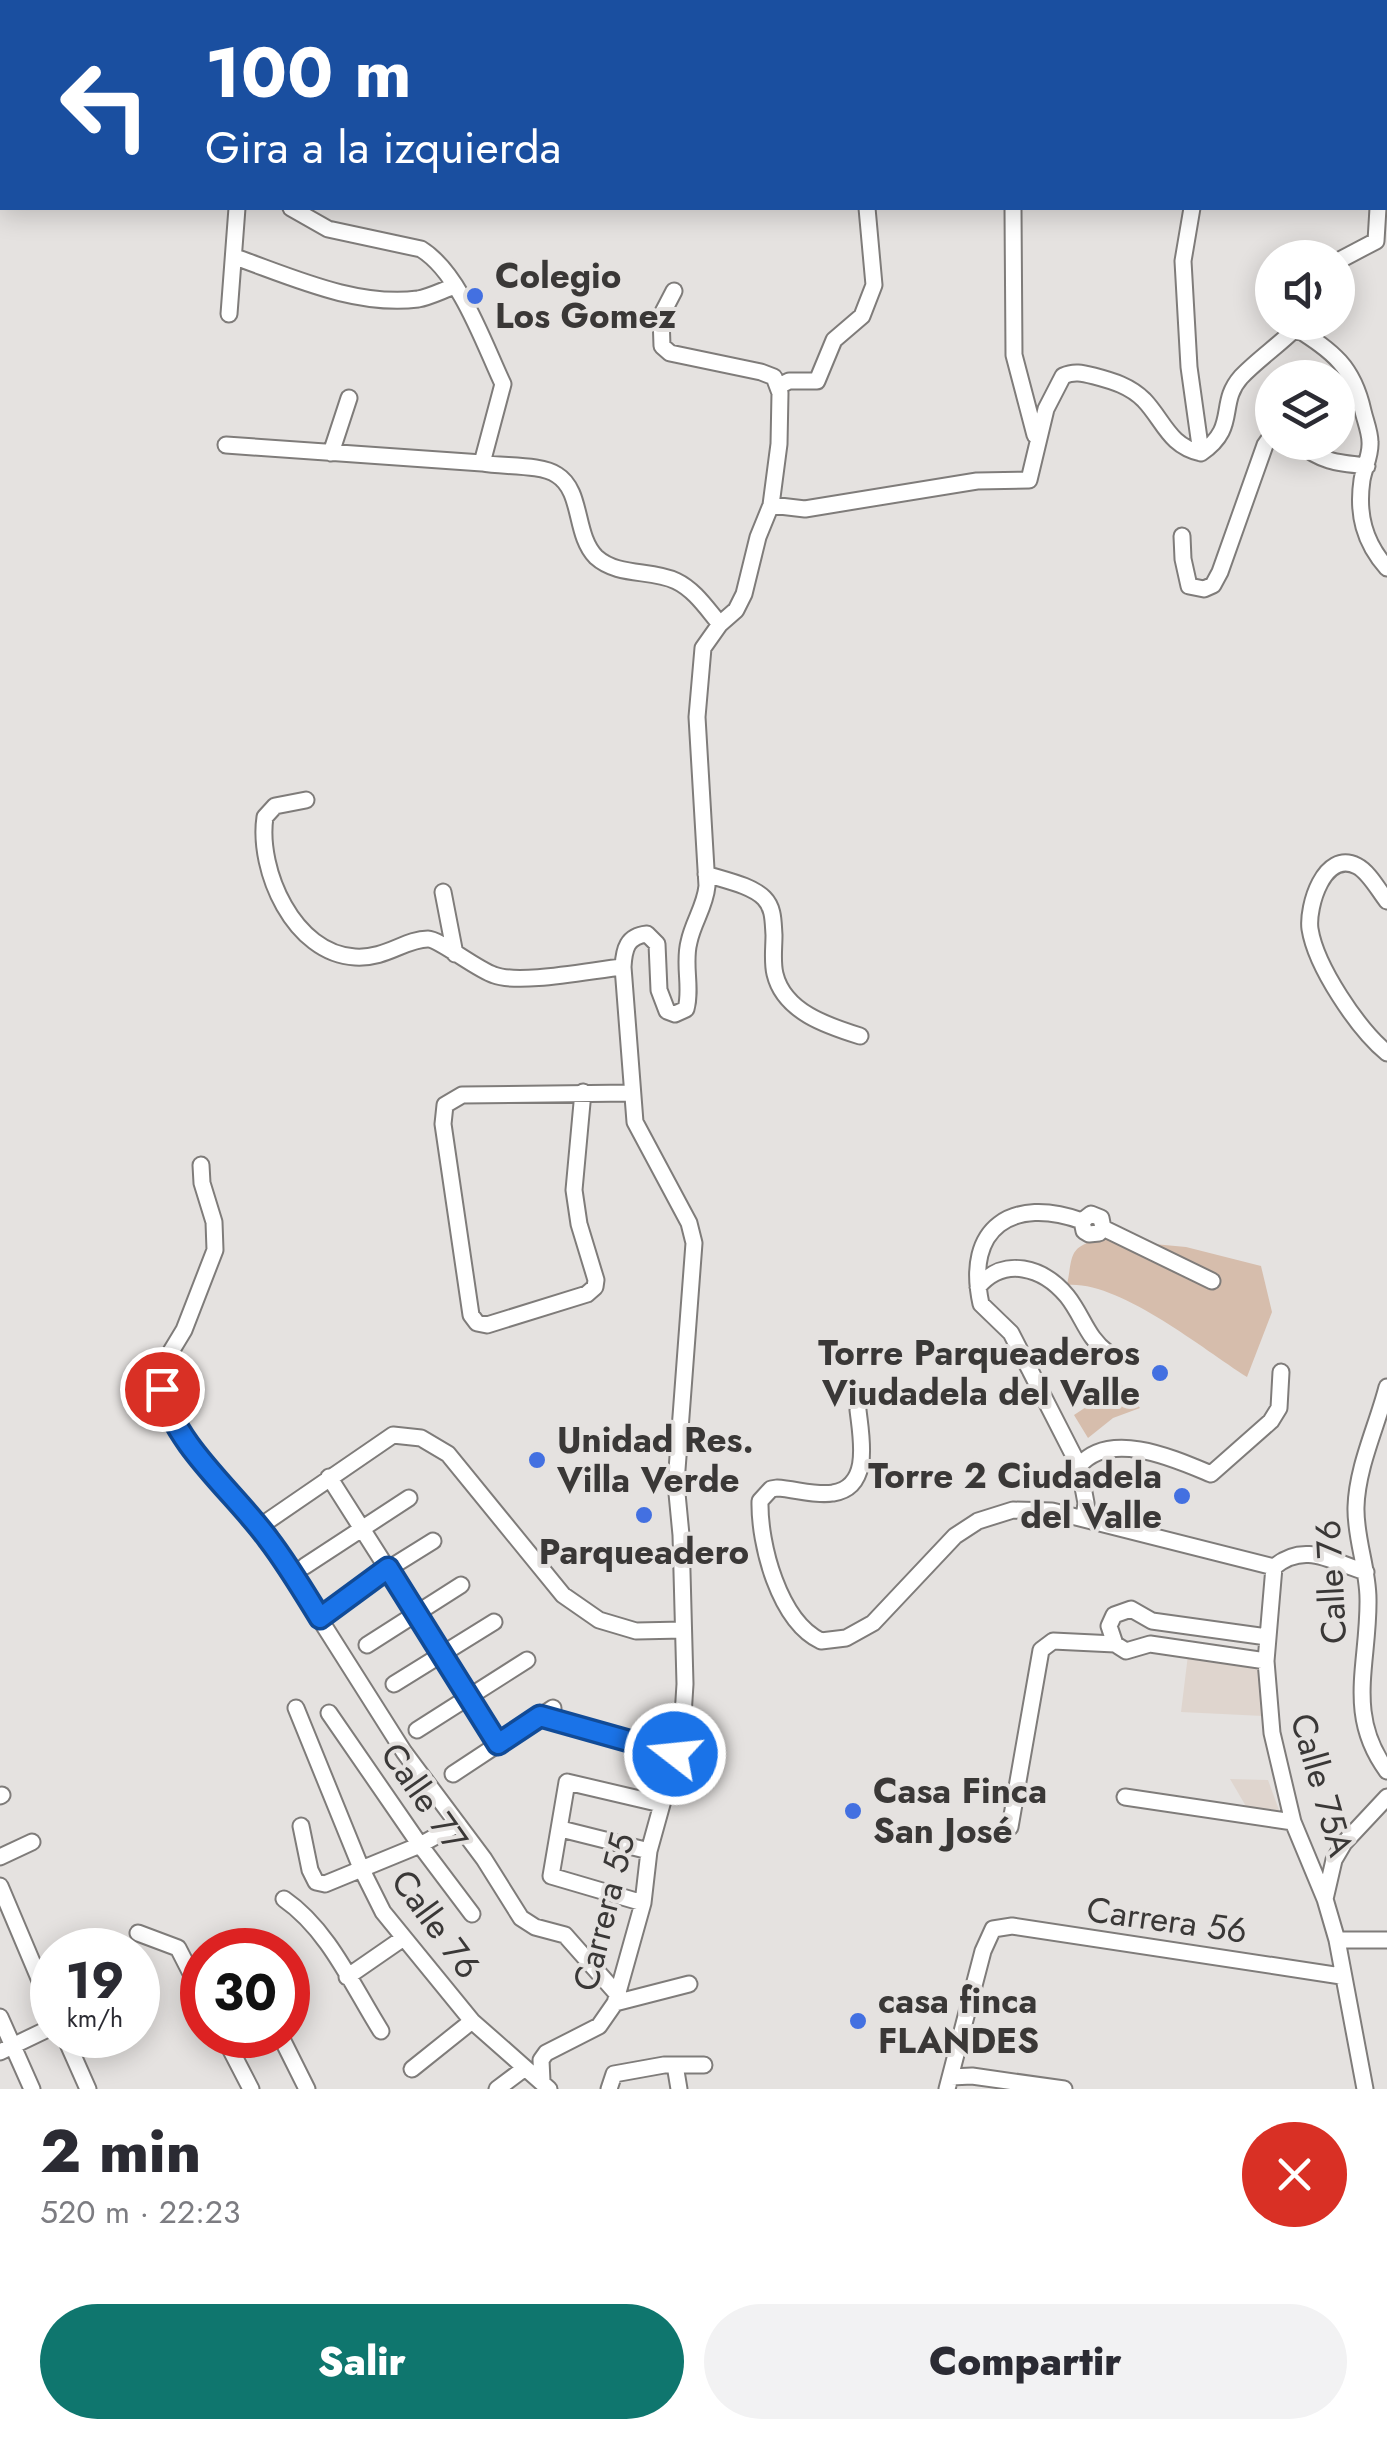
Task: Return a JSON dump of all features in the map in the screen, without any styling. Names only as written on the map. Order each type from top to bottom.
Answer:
[{"type":"street","points":[[229,314],[236,210]]},
{"type":"street","points":[[294,210],[328,229],[421,249],[434,257],[455,286],[503,384],[482,464]]},
{"type":"street","points":[[779,386],[789,381],[817,381],[834,340],[862,316],[874,285],[867,210]]},
{"type":"street","points":[[1013,210],[1014,355],[1036,439]]},
{"type":"street","points":[[1192,210],[1183,261],[1189,367],[1201,453]]},
{"type":"street","points":[[1355,252],[1376,241],[1378,210]]},
{"type":"street","points":[[235,257],[328,290],[380,298],[418,298],[455,286]]},
{"type":"street","points":[[583,1092],[574,1190],[595,1287],[588,1294],[487,1325],[477,1323],[471,1315],[444,1109],[448,1101],[462,1095],[583,1092],[631,1093],[622,966],[624,946],[633,937],[647,934],[654,939],[658,990],[667,1010],[675,1014],[686,1009],[689,998],[688,943],[706,900],[697,717],[703,648],[736,610],[744,594],[758,537],[771,505],[779,444],[779,386],[774,377],[761,372],[670,353],[662,346],[660,316],[674,291]]},
{"type":"street","points":[[771,505],[804,509],[976,481],[1029,480],[1046,409],[1060,381],[1074,372],[1132,391],[1146,402],[1172,438],[1187,450],[1201,453],[1217,442],[1226,426],[1232,391],[1241,378],[1283,340]]},
{"type":"street","points":[[1316,340],[1350,373],[1358,391],[1370,442],[1360,514],[1369,545],[1387,568]]},
{"type":"street","points":[[331,453],[349,398]]},
{"type":"street","points":[[226,444],[553,472],[570,488],[584,540],[599,560],[614,568],[674,580],[689,588],[720,624]]},
{"type":"street","points":[[1182,536],[1190,586],[1204,590],[1220,572],[1259,460]]},
{"type":"street","points":[[1324,460],[1366,466]]},
{"type":"street","points":[[306,800],[275,806],[265,816],[264,827],[274,879],[285,906],[312,941],[332,952],[371,957],[426,939],[508,979],[622,966]]},
{"type":"street","points":[[1387,901],[1363,871],[1344,864],[1326,874],[1319,884],[1310,916],[1314,944],[1343,998],[1368,1036],[1387,1053]]},
{"type":"street","points":[[706,874],[766,899],[773,923],[774,972],[784,994],[801,1011],[826,1025],[860,1036]]},
{"type":"street","points":[[443,892],[455,954]]},
{"type":"street","name":"Carrera 55","points":[[545,2085],[542,2060],[546,2054],[599,2026],[616,1999],[643,1902],[661,1804],[682,1732],[681,1535],[676,1482],[694,1243],[689,1223],[634,1122],[631,1093]]},
{"type":"street","points":[[201,1165],[214,1222],[215,1250],[184,1330],[164,1363],[162,1389],[166,1406],[184,1436],[259,1527],[404,1752],[522,1918],[535,1927],[565,1935],[616,1999],[689,1984]]},
{"type":"street","points":[[1084,1518],[1086,1503],[1080,1466],[1011,1333],[981,1304],[978,1266],[983,1241],[1000,1223],[1036,1211],[1082,1221],[1089,1234],[1099,1233],[1102,1228],[1212,1281]]},
{"type":"street","points":[[978,1287],[995,1272],[1012,1267],[1048,1278],[1070,1300],[1091,1339],[1108,1353]]},
{"type":"street","points":[[1080,1466],[1087,1458],[1118,1448],[1174,1460],[1211,1474],[1271,1420],[1279,1408],[1282,1372]]},
{"type":"street","name":"Calle 76","points":[[1387,1387],[1360,1477],[1356,1508],[1368,1598],[1362,1716],[1366,1737],[1387,1771]]},
{"type":"street","points":[[858,1410],[862,1459],[851,1483],[830,1493],[777,1488],[760,1501],[763,1543],[770,1570],[792,1612],[815,1638],[827,1642],[873,1623],[944,1545],[978,1521],[1023,1509],[1084,1518],[1278,1563],[1295,1554],[1366,1572]]},
{"type":"street","points":[[259,1527],[394,1434],[421,1438],[448,1454],[562,1595],[600,1620],[636,1631],[683,1630]]},
{"type":"street","points":[[329,1477],[498,1744]]},
{"type":"street","points":[[305,1566],[409,1498]]},
{"type":"street","points":[[1326,1559],[1348,1554],[1358,1536]]},
{"type":"street","points":[[320,1618],[388,1568],[433,1541]]},
{"type":"street","name":"Calle 75A","points":[[1278,1563],[1266,1636],[1272,1733],[1293,1822],[1325,1899]]},
{"type":"street","points":[[367,1645],[461,1584]]},
{"type":"street","points":[[1114,1644],[1111,1620],[1127,1610],[1152,1621],[1266,1636]]},
{"type":"street","points":[[394,1684],[494,1622]]},
{"type":"street","points":[[1010,1827],[1041,1650],[1053,1641],[1114,1644],[1126,1651],[1150,1644],[1266,1661]]},
{"type":"street","points":[[418,1730],[527,1660]]},
{"type":"street","name":"Calle 76","points":[[296,1708],[360,1868],[383,1912],[472,2021],[545,2085]]},
{"type":"street","points":[[454,1774],[547,1712],[675,1754]]},
{"type":"street","name":"Calle 77","points":[[329,1713],[472,1914]]},
{"type":"street","points":[[643,1902],[551,1876],[567,1782],[661,1804]]},
{"type":"street","points":[[1125,1797],[1293,1822]]},
{"type":"street","points":[[1365,2089],[1337,1940],[1325,1899],[1334,1860],[1354,1830],[1387,1798]]},
{"type":"street","points":[[301,1826],[310,1870],[316,1882],[325,1884],[420,1845],[458,1824]]},
{"type":"street","points":[[561,1829],[650,1851]]},
{"type":"street","points":[[0,1857],[32,1842]]},
{"type":"street","points":[[1307,1857],[1321,1863],[1334,1860]]},
{"type":"street","points":[[0,1886],[30,1957]]},
{"type":"street","points":[[284,1899],[314,1926],[381,2032]]},
{"type":"street","name":"Carrera 56","points":[[949,2083],[992,1929],[1012,1926],[1341,1976]]},
{"type":"street","points":[[347,1977],[402,1938]]},
{"type":"street","points":[[1337,1940],[1387,1940]]},
{"type":"street","points":[[0,2017],[7,2049],[32,2089]]},
{"type":"street","points":[[412,2069],[472,2021]]},
{"type":"street","points":[[7,2049],[30,2038]]},
{"type":"street","points":[[74,2058],[88,2089]]},
{"type":"street","points":[[235,2058],[251,2089]]},
{"type":"street","points":[[292,2058],[307,2089]]},
{"type":"street","points":[[611,2082],[675,2065],[704,2064]]},
{"type":"street","points":[[675,2065],[679,2089]]},
{"type":"street","points":[[498,2089],[526,2068]]},
{"type":"street","points":[[949,2083],[972,2076],[1064,2089]]},
{"type":"shaded area","points":[[1100,1239],[1186,1247],[1261,1266],[1272,1312],[1247,1377],[1135,1305],[1088,1287],[1067,1285],[1077,1249]]},
{"type":"shaded area","points":[[1121,1384],[1140,1408],[1113,1418],[1088,1438],[1074,1415]]},
{"type":"shaded area","points":[[1188,1655],[1259,1665],[1263,1716],[1181,1712]]},
{"type":"shaded area","points":[[1230,1779],[1268,1780],[1279,1810],[1247,1808]]},
{"type":"place","name":"Colegio Los Gomez","points":[[475,296]]},
{"type":"place","name":"Torre Parqueaderos Viudadela del Valle","points":[[1160,1373]]},
{"type":"place","name":"Unidad Res. Villa Verde","points":[[537,1460]]},
{"type":"place","name":"Torre 2 Ciudadela del Valle","points":[[1182,1496]]},
{"type":"place","name":"Parqueadero","points":[[644,1515]]},
{"type":"place","name":"Casa Finca San José","points":[[853,1811]]},
{"type":"place","name":"casa finca FLANDES","points":[[858,2021]]},
{"type":"route","points":[[162,1389],[166,1406],[184,1436],[269,1540],[320,1618],[388,1568],[498,1744],[540,1716],[675,1754]]}]
